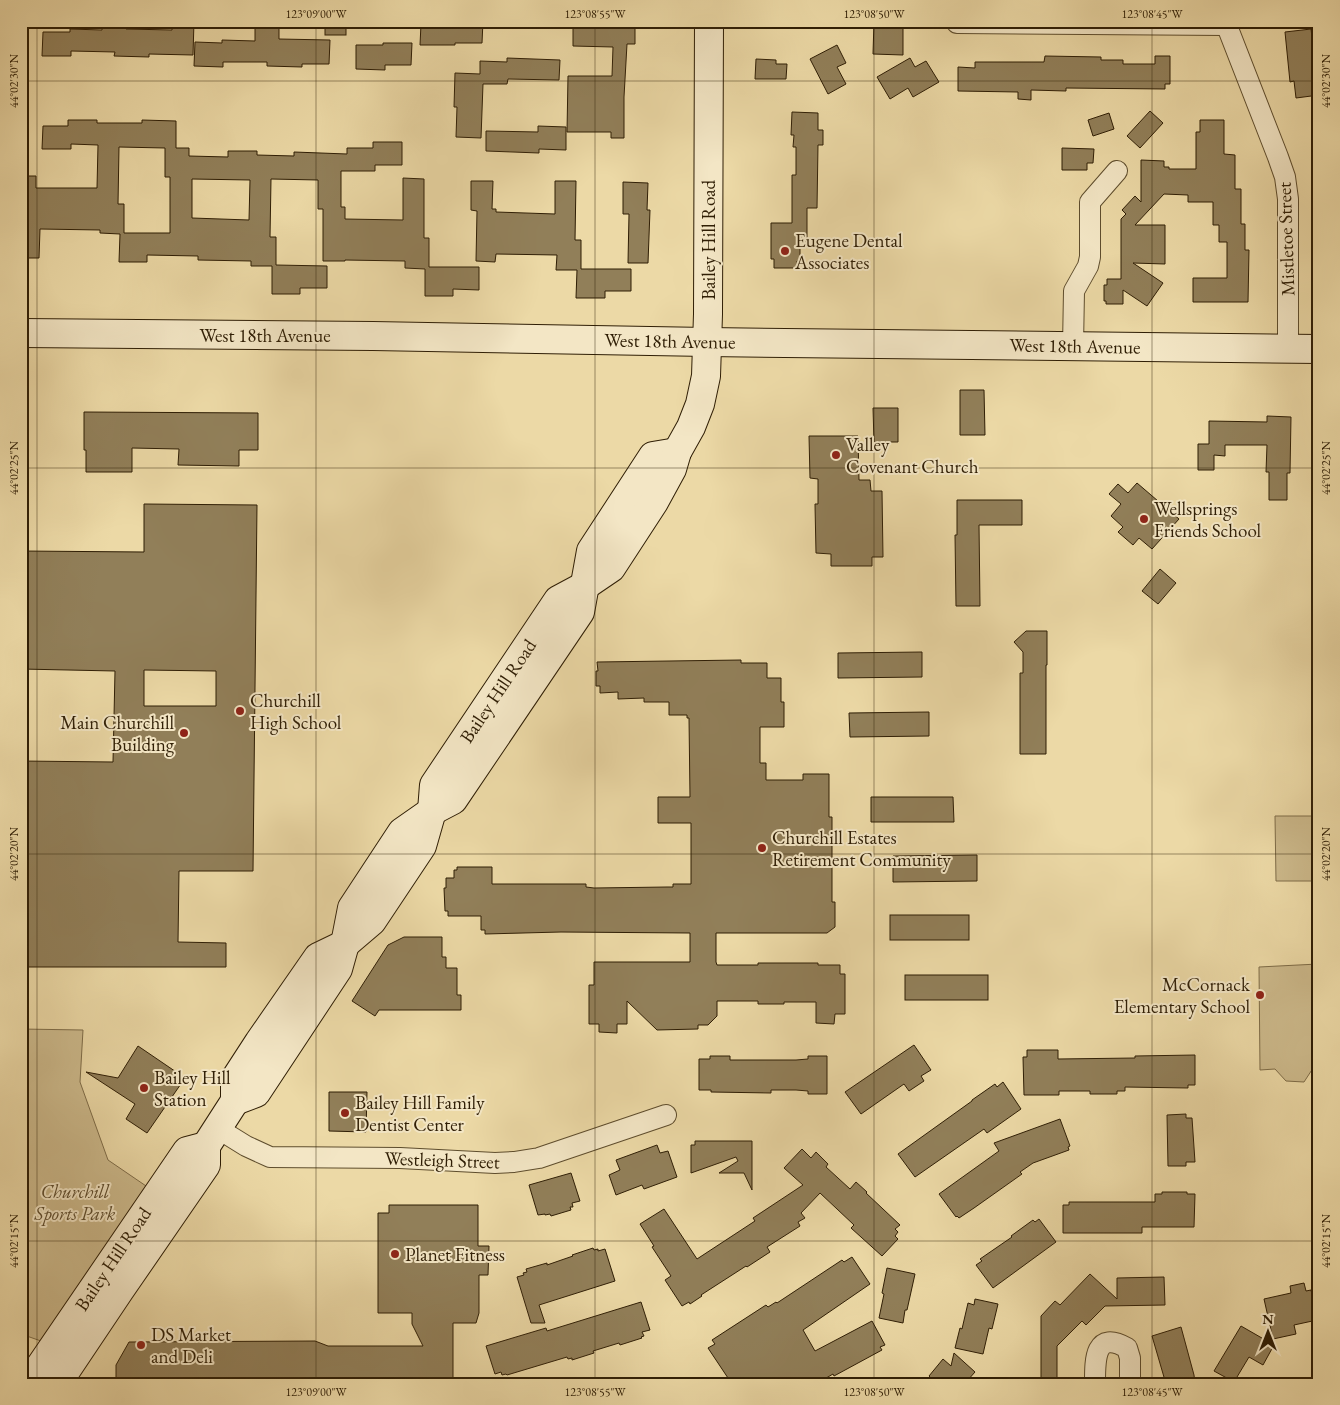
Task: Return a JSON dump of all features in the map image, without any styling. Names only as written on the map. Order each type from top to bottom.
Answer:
[{"type":"main road","name":"Bailey Hill Road","points":[[57,1384],[206,1165],[211,1137],[235,1101],[235,1079],[318,957],[345,944],[352,908],[358,898],[402,832],[432,811],[434,785],[558,600],[586,585],[591,551],[653,456],[677,452],[691,427],[700,404],[706,376],[709,21]]},
{"type":"main road","name":"West 18th Avenue","points":[[21,333],[1319,349]]},
{"type":"main road","name":"Bailey Hill Road","points":[[28,1384],[187,1151],[211,1137]]},
{"type":"main road","points":[[111,1261],[115,1283],[120,1290]]},
{"type":"street","points":[[957,23],[1225,23]]},
{"type":"street","name":"Mistletoe Street","points":[[1225,23],[1285,177],[1288,198],[1288,349]]},
{"type":"street","points":[[1073,346],[1074,292],[1088,266],[1090,257],[1090,202],[1117,171]]},
{"type":"street","name":"Westleigh Street","points":[[211,1137],[246,1146],[270,1157],[400,1158],[505,1163],[539,1158],[666,1115]]},
{"type":"street","points":[[1095,1384],[1094,1362],[1098,1350],[1106,1343],[1118,1343],[1127,1348],[1130,1358],[1130,1384]]},
{"type":"green space","points":[[1275,816],[1319,816],[1319,881],[1276,881]]},
{"type":"green space","points":[[1318,964],[1319,1062],[1317,1062],[1304,1082],[1286,1081],[1275,1069],[1260,1070],[1259,967]]},
{"type":"green space","name":"Churchill Sports Park","points":[[21,1029],[83,1030],[80,1082],[108,1160],[149,1188],[41,1341],[21,1334]]},
{"type":"building","points":[[102,21],[126,21],[126,29],[172,30],[172,21],[194,21],[193,55],[149,54],[149,57],[114,56],[115,52],[71,51],[71,56],[42,56],[43,32],[70,32],[70,29],[102,30]]},
{"type":"building","points":[[255,21],[279,21],[279,39],[330,40],[329,64],[302,64],[302,67],[267,66],[267,62],[223,62],[223,67],[194,66],[195,42],[222,43],[222,40],[255,41]]},
{"type":"building","points":[[325,21],[346,21],[346,35],[325,35]]},
{"type":"building","points":[[454,21],[483,21],[482,43],[420,45],[421,24],[453,24]]},
{"type":"building","points":[[606,21],[635,21],[635,44],[627,44],[624,138],[611,138],[611,132],[567,132],[568,76],[612,76],[613,47],[573,46],[573,25],[606,25]]},
{"type":"building","points":[[874,21],[903,21],[903,55],[873,54]]},
{"type":"building","points":[[1311,29],[1319,95],[1296,98],[1294,81],[1290,82],[1285,32]]},
{"type":"building","points":[[383,43],[412,43],[411,65],[385,65],[385,70],[356,69],[356,45],[383,45]]},
{"type":"building","points":[[837,45],[846,63],[837,67],[846,84],[828,94],[810,59]]},
{"type":"building","points":[[1045,56],[1101,57],[1101,60],[1123,60],[1123,64],[1155,64],[1155,56],[1170,56],[1170,84],[1165,84],[1165,89],[1066,88],[1066,91],[1031,90],[1031,100],[1018,99],[1018,92],[958,91],[958,67],[975,68],[975,62],[1044,62]]},
{"type":"building","points":[[507,58],[560,60],[559,80],[508,79],[507,84],[483,84],[481,138],[456,137],[457,107],[454,107],[455,73],[480,74],[480,61],[507,62]]},
{"type":"building","points":[[910,58],[915,67],[926,61],[939,82],[913,97],[908,88],[890,99],[877,77]]},
{"type":"building","points":[[756,59],[776,60],[776,64],[787,64],[786,79],[755,79]]},
{"type":"building","points":[[1150,111],[1163,123],[1140,148],[1127,136]]},
{"type":"building","points":[[792,112],[818,113],[818,130],[823,130],[823,145],[818,145],[817,208],[807,208],[807,242],[800,242],[800,261],[797,261],[797,268],[774,268],[774,259],[771,259],[771,223],[792,223],[792,175],[796,175],[796,147],[793,147],[794,135],[791,135]]},
{"type":"building","points":[[1109,113],[1114,129],[1093,136],[1088,120]]},
{"type":"building","points":[[68,120],[97,120],[97,123],[142,123],[142,120],[176,121],[176,148],[189,148],[189,156],[228,157],[228,151],[257,151],[257,155],[294,156],[294,152],[347,154],[347,148],[373,148],[373,142],[402,142],[402,165],[375,165],[375,171],[341,171],[341,207],[345,207],[345,219],[403,220],[403,178],[424,179],[424,238],[429,238],[429,267],[479,267],[479,290],[453,289],[453,296],[425,296],[425,269],[405,268],[405,261],[323,261],[323,209],[318,209],[318,180],[271,179],[270,237],[276,237],[276,265],[327,266],[327,288],[300,288],[300,294],[272,294],[272,266],[251,266],[251,261],[198,260],[198,256],[147,255],[147,262],[119,262],[120,234],[100,233],[100,230],[40,229],[39,258],[21,258],[21,176],[36,176],[36,188],[97,188],[98,145],[71,144],[71,149],[42,149],[43,126],[68,126]],"holes":[[[119,147],[165,148],[165,177],[170,177],[170,233],[124,233],[124,204],[118,204]],[[192,179],[250,180],[249,220],[192,218]]]},
{"type":"building","points":[[1200,120],[1224,120],[1224,154],[1235,155],[1235,189],[1241,189],[1241,224],[1245,224],[1245,250],[1249,250],[1248,302],[1193,302],[1193,278],[1227,278],[1227,242],[1219,242],[1219,225],[1213,225],[1213,202],[1188,202],[1188,195],[1164,194],[1135,225],[1165,225],[1165,264],[1133,263],[1163,283],[1147,306],[1123,290],[1123,304],[1106,304],[1106,301],[1104,301],[1104,285],[1107,285],[1107,279],[1121,279],[1121,219],[1126,214],[1122,210],[1135,196],[1141,202],[1141,160],[1164,161],[1164,167],[1169,167],[1169,169],[1196,169],[1196,132],[1200,132]]},
{"type":"building","points":[[538,126],[566,127],[566,150],[539,149],[539,153],[486,151],[486,131],[538,132]]},
{"type":"building","points":[[1062,148],[1094,149],[1093,163],[1087,163],[1087,170],[1062,170]]},
{"type":"building","points":[[471,181],[493,181],[492,209],[496,209],[496,212],[555,214],[555,181],[576,181],[575,240],[581,240],[581,269],[631,269],[631,291],[605,291],[605,298],[576,298],[577,270],[556,270],[557,255],[496,254],[495,262],[476,261],[477,211],[471,210]]},
{"type":"building","points":[[623,182],[648,183],[647,210],[650,210],[648,263],[628,263],[629,214],[623,214]]},
{"type":"building","points":[[960,390],[984,390],[985,435],[960,435]]},
{"type":"building","points":[[873,408],[898,408],[898,442],[874,442]]},
{"type":"building","points":[[84,412],[258,413],[258,450],[239,450],[239,466],[178,465],[179,449],[132,448],[132,472],[86,472]]},
{"type":"building","points":[[1267,416],[1291,417],[1290,473],[1287,473],[1287,500],[1269,500],[1269,472],[1266,472],[1267,445],[1225,445],[1225,456],[1214,455],[1214,470],[1198,470],[1198,444],[1209,444],[1209,421],[1267,422]]},
{"type":"building","points":[[809,436],[858,436],[859,480],[870,480],[871,491],[882,491],[883,557],[872,557],[872,566],[831,566],[831,554],[816,553],[815,504],[818,504],[818,479],[810,478]]},
{"type":"building","points":[[1137,483],[1179,519],[1152,549],[1139,538],[1133,545],[1118,532],[1123,527],[1111,516],[1121,504],[1109,494],[1118,484],[1128,493]]},
{"type":"building","points":[[957,500],[1022,500],[1022,525],[979,525],[980,606],[956,606],[955,535],[957,535]]},
{"type":"building","name":"Main Churchill Building","points":[[144,504],[257,505],[253,871],[179,871],[178,942],[226,943],[226,967],[21,967],[21,761],[113,762],[115,671],[21,669],[21,551],[144,552]],"holes":[[[144,670],[216,671],[216,706],[144,706]]]},
{"type":"building","points":[[1160,569],[1176,583],[1158,604],[1142,591]]},
{"type":"building","points":[[1026,631],[1047,631],[1046,754],[1020,754],[1020,673],[1023,673],[1023,652],[1014,642]]},
{"type":"building","points":[[922,652],[922,677],[838,678],[838,653]]},
{"type":"building","name":"Churchill Estates Retirement Community","points":[[741,660],[741,663],[767,663],[767,678],[781,678],[781,702],[784,702],[784,727],[760,727],[760,763],[766,763],[766,780],[803,780],[803,774],[829,774],[829,817],[832,817],[832,902],[835,902],[835,927],[827,933],[716,933],[716,962],[717,965],[818,963],[818,965],[840,965],[840,974],[845,974],[845,1014],[835,1014],[834,1024],[816,1023],[816,1002],[758,1004],[758,1001],[717,1001],[717,1016],[708,1025],[698,1025],[698,1029],[657,1030],[627,1001],[627,1024],[617,1024],[617,1033],[599,1032],[599,1024],[589,1024],[589,985],[594,985],[594,962],[690,962],[690,933],[561,932],[485,934],[485,930],[481,930],[481,916],[448,916],[448,911],[445,911],[444,888],[446,888],[446,878],[454,878],[454,870],[457,870],[457,867],[492,867],[492,884],[586,884],[586,887],[594,888],[673,887],[673,884],[691,884],[691,823],[658,823],[658,797],[690,797],[689,718],[687,718],[687,715],[669,715],[669,702],[644,702],[644,698],[618,699],[618,692],[600,693],[600,686],[596,686],[597,662]]},
{"type":"building","points":[[929,712],[929,736],[850,737],[849,713]]},
{"type":"building","points":[[871,797],[953,797],[954,822],[871,822]]},
{"type":"building","points":[[977,855],[977,881],[893,882],[893,856]]},
{"type":"building","points":[[890,915],[969,915],[969,940],[890,940]]},
{"type":"building","points":[[404,937],[442,937],[442,957],[446,957],[446,968],[457,968],[457,995],[461,995],[461,1010],[379,1010],[375,1016],[352,1001],[388,945]]},
{"type":"building","points":[[905,975],[988,975],[988,1000],[905,1000]]},
{"type":"building","points":[[914,1045],[931,1070],[921,1076],[924,1081],[909,1091],[904,1084],[861,1114],[845,1092]]},
{"type":"building","name":"Bailey Hill Station","points":[[138,1046],[185,1078],[147,1133],[126,1119],[135,1104],[86,1072],[118,1078]]},
{"type":"building","points":[[1027,1050],[1058,1050],[1058,1059],[1195,1055],[1195,1085],[1188,1085],[1188,1088],[1125,1087],[1125,1091],[1117,1091],[1117,1094],[1090,1094],[1090,1091],[1059,1091],[1059,1095],[1024,1095],[1023,1057],[1027,1057]]},
{"type":"building","points":[[710,1056],[730,1056],[730,1060],[796,1060],[808,1059],[808,1056],[827,1056],[827,1094],[808,1094],[808,1091],[796,1090],[771,1090],[771,1093],[699,1090],[699,1059],[710,1059]]},
{"type":"building","points":[[1003,1082],[1021,1109],[987,1133],[984,1129],[915,1177],[898,1154],[995,1084],[997,1087]]},
{"type":"building","name":"Bailey Hill Family Dentist Center","points":[[329,1092],[367,1092],[366,1132],[329,1131]]},
{"type":"building","points":[[1186,1114],[1186,1118],[1192,1118],[1195,1162],[1186,1162],[1186,1166],[1168,1166],[1167,1115]]},
{"type":"building","points":[[1060,1119],[1070,1146],[1068,1147],[1069,1150],[1033,1163],[1020,1172],[1022,1174],[974,1208],[959,1218],[956,1217],[939,1194],[999,1151],[994,1143]]},
{"type":"building","points":[[695,1141],[752,1141],[752,1190],[744,1173],[719,1173],[738,1161],[736,1157],[691,1173],[691,1145],[695,1145]]},
{"type":"building","points":[[657,1145],[660,1153],[668,1151],[677,1177],[644,1189],[642,1185],[616,1195],[609,1175],[620,1170],[616,1160]]},
{"type":"building","points":[[802,1149],[811,1158],[816,1152],[828,1164],[826,1167],[850,1189],[856,1182],[867,1192],[900,1225],[895,1229],[898,1232],[895,1236],[898,1239],[882,1256],[851,1228],[854,1225],[820,1193],[801,1213],[805,1218],[798,1222],[800,1226],[767,1247],[770,1252],[701,1295],[690,1304],[689,1302],[682,1306],[665,1280],[671,1276],[640,1224],[664,1209],[697,1259],[755,1221],[753,1218],[803,1185],[784,1168]]},
{"type":"building","points":[[571,1173],[580,1201],[572,1203],[573,1207],[570,1207],[571,1210],[551,1216],[550,1214],[538,1215],[529,1185]]},
{"type":"building","points":[[1162,1192],[1187,1192],[1187,1194],[1195,1194],[1194,1227],[1142,1227],[1142,1233],[1063,1233],[1063,1205],[1069,1205],[1069,1202],[1155,1202],[1155,1194],[1162,1194]]},
{"type":"building","points":[[389,1205],[478,1205],[478,1246],[489,1246],[488,1275],[479,1275],[479,1313],[476,1323],[453,1323],[453,1384],[302,1384],[302,1380],[116,1379],[116,1365],[129,1342],[315,1341],[328,1346],[423,1346],[412,1324],[412,1313],[378,1313],[378,1213],[389,1213]]},
{"type":"building","points":[[1039,1219],[1056,1242],[993,1288],[976,1265],[982,1261],[980,1259],[1033,1220],[1035,1222]]},
{"type":"building","points":[[593,1248],[594,1250],[598,1249],[598,1251],[605,1249],[615,1281],[539,1305],[545,1323],[531,1323],[517,1277],[524,1275],[523,1273],[527,1272],[526,1269],[547,1263],[547,1265]]},
{"type":"building","points":[[852,1257],[870,1284],[803,1330],[815,1351],[872,1321],[885,1345],[880,1347],[882,1350],[816,1384],[732,1384],[708,1348],[715,1344],[712,1340],[766,1305],[768,1307],[777,1303],[842,1260],[844,1262]]},
{"type":"building","points":[[887,1268],[915,1274],[903,1323],[879,1318]]},
{"type":"building","points":[[1090,1274],[1117,1299],[1117,1278],[1164,1277],[1165,1305],[1105,1306],[1086,1325],[1082,1321],[1057,1346],[1057,1384],[1041,1384],[1041,1316],[1055,1301],[1060,1305]]},
{"type":"building","points":[[1304,1283],[1306,1291],[1311,1290],[1317,1320],[1294,1325],[1296,1334],[1273,1339],[1264,1299],[1291,1293],[1290,1286]]},
{"type":"building","points":[[975,1299],[998,1304],[992,1329],[989,1328],[983,1354],[955,1348],[968,1303],[974,1305]]},
{"type":"building","points":[[641,1302],[650,1330],[642,1332],[644,1336],[642,1338],[593,1351],[594,1353],[572,1360],[572,1358],[568,1359],[567,1357],[507,1375],[502,1375],[501,1372],[495,1374],[486,1346],[546,1328],[547,1331]]},
{"type":"building","points":[[1241,1326],[1274,1345],[1263,1365],[1249,1357],[1234,1382],[1214,1371]]},
{"type":"building","points":[[1181,1327],[1195,1384],[1166,1384],[1152,1336]]},
{"type":"building","points":[[954,1353],[975,1372],[967,1381],[970,1384],[925,1384],[943,1359],[951,1366]]},
{"type":"place","name":"Eugene Dental Associates","points":[[785,251]]},
{"type":"place","name":"Valley Covenant Church","points":[[836,455]]},
{"type":"place","name":"Wellsprings Friends School","points":[[1144,519]]},
{"type":"place","name":"Churchill High School","points":[[240,711]]},
{"type":"place","name":"Main Churchill Building","points":[[184,733]]},
{"type":"place","name":"Churchill Estates Retirement Community","points":[[762,848]]},
{"type":"place","name":"McCornack Elementary School","points":[[1260,995]]},
{"type":"place","name":"Bailey Hill Station","points":[[144,1088]]},
{"type":"place","name":"Bailey Hill Family Dentist Center","points":[[345,1113]]},
{"type":"place","name":"Planet Fitness","points":[[395,1254]]},
{"type":"place","name":"DS Market and Deli","points":[[141,1345]]}]
